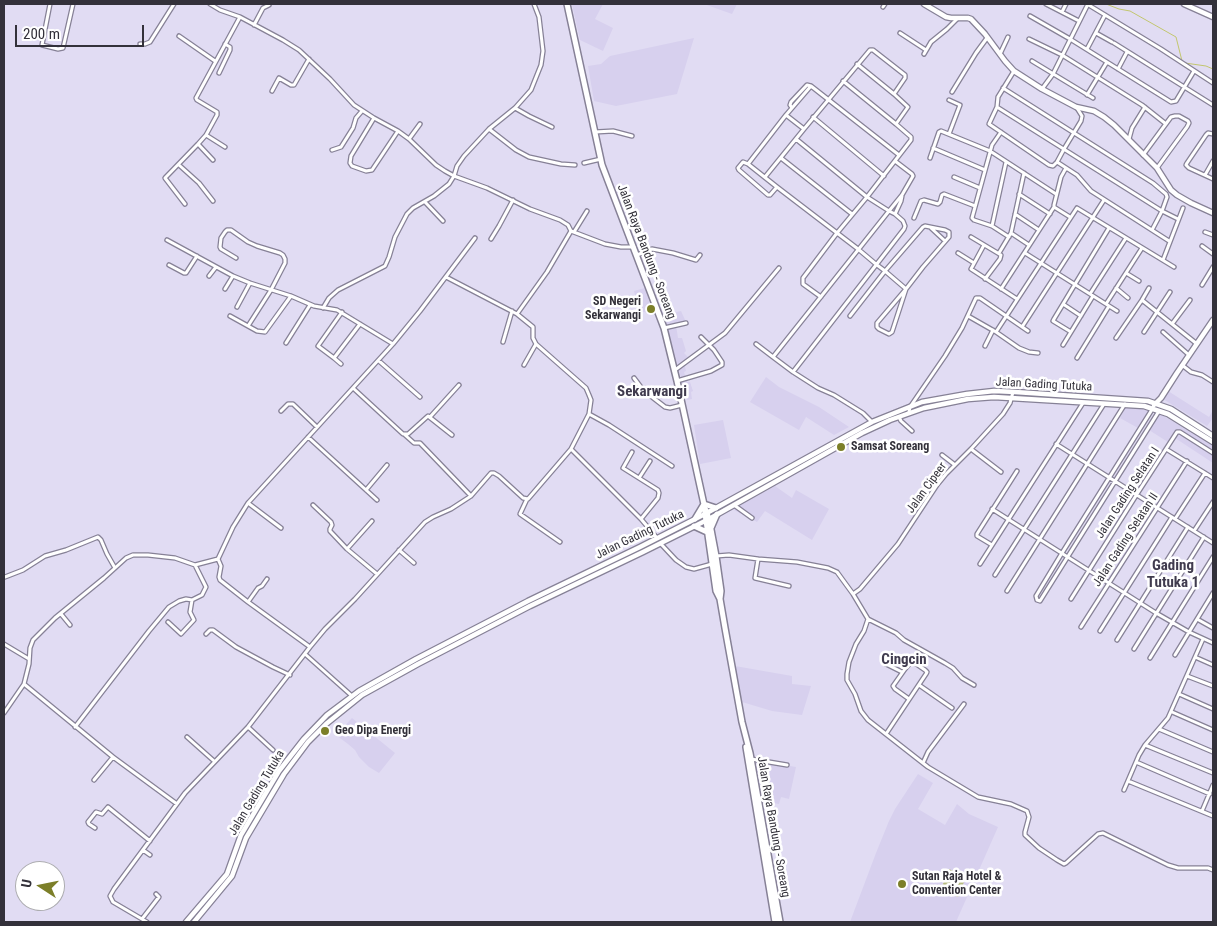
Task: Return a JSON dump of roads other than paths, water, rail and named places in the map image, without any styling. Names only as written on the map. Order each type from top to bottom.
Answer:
[{"type":"main road","name":"Jalan Raya Bandung - Soreang","points":[[567,4],[601,159],[664,328],[677,381],[706,513],[716,591],[720,599],[745,736],[751,759],[780,922]]},
{"type":"main road","points":[[924,4],[946,17],[971,19],[1014,71],[1076,107],[1100,114],[1114,125],[1157,168],[1176,195],[1191,204],[1213,213]]},
{"type":"main road","points":[[1184,4],[1213,17]]},
{"type":"main road","points":[[1154,406],[1213,320]]},
{"type":"main road","name":"Jalan Gading Tutuka","points":[[1012,395],[1083,403],[1161,405],[1213,436]]},
{"type":"main road","name":"Jalan Gading Tutuka","points":[[706,513],[717,514],[734,505],[872,422],[909,410],[968,399],[1012,395],[1144,400],[1213,442]]},
{"type":"main road","points":[[1159,410],[1161,398]]},
{"type":"main road","name":"Jalan Gading Tutuka","points":[[194,922],[230,880],[249,833],[284,774],[308,742],[332,719],[362,695],[528,601],[695,519],[821,452],[909,410]]},
{"type":"main road","points":[[695,519],[716,508]]},
{"type":"main road","name":"Jalan Gading Tutuka","points":[[186,922],[227,874],[241,835],[279,771],[304,739],[327,715],[359,691],[408,663],[694,526],[706,513]]},
{"type":"main road","points":[[694,526],[709,531],[717,514]]},
{"type":"main road","name":"Jalan Raya Bandung - Soreang","points":[[709,531],[716,556],[721,591],[720,599]]},
{"type":"main road","name":"Jalan Raya Bandung - Soreang","points":[[745,736],[746,754],[776,922]]},
{"type":"street","points":[[50,4],[42,45],[58,49],[63,48],[73,4],[80,4]]},
{"type":"street","points":[[140,44],[150,42],[174,4]]},
{"type":"street","points":[[210,4],[220,10],[240,17],[299,50],[348,100],[362,111],[398,131],[436,165],[456,177],[487,188],[530,209],[566,222],[572,231],[605,244],[634,247]]},
{"type":"street","points":[[324,308],[338,290],[385,266],[395,237],[404,219],[413,208],[426,203],[456,177],[457,166],[460,161],[517,109],[531,90],[542,58],[539,17],[534,4]]},
{"type":"street","points":[[1046,4],[1079,21]]},
{"type":"street","points":[[1062,12],[1066,4]]},
{"type":"street","points":[[1042,88],[1053,74],[1087,4],[1213,83]]},
{"type":"street","points":[[254,25],[263,8],[269,5]]},
{"type":"street","points":[[1087,50],[1105,15]]},
{"type":"street","points":[[1030,16],[1172,102],[1176,101],[1194,71]]},
{"type":"street","points":[[185,204],[165,178],[206,135],[217,113],[196,98],[240,17]]},
{"type":"street","points":[[924,54],[931,42],[947,30],[958,18]]},
{"type":"street","points":[[900,33],[926,50]]},
{"type":"street","points":[[1096,33],[1213,105]]},
{"type":"street","points":[[179,36],[215,61]]},
{"type":"street","points":[[1000,55],[1008,37]]},
{"type":"street","points":[[952,92],[987,38]]},
{"type":"street","points":[[1029,39],[1062,56],[1145,108],[1166,124]]},
{"type":"street","points":[[218,74],[230,50],[230,47],[225,44]]},
{"type":"street","points":[[765,177],[870,50],[873,50],[905,75],[905,78],[894,94]]},
{"type":"street","points":[[1118,69],[1128,52]]},
{"type":"street","points":[[272,91],[278,78],[294,85],[309,60]]},
{"type":"street","points":[[1032,61],[1093,98]]},
{"type":"street","points":[[1087,95],[1107,62]]},
{"type":"street","points":[[857,64],[908,107],[896,124]]},
{"type":"street","points":[[1014,71],[998,97],[997,107],[989,124],[1049,165],[1053,166],[1057,162],[1082,118],[1076,107]]},
{"type":"street","points":[[821,296],[803,284],[802,278],[911,140],[896,124],[843,81]]},
{"type":"street","points":[[748,164],[792,108],[791,102],[807,85],[828,99],[899,156]]},
{"type":"street","points":[[1003,88],[1153,183],[1166,194],[1167,197],[1162,211],[1152,230]]},
{"type":"street","points":[[949,134],[960,105],[950,100]]},
{"type":"street","points":[[997,107],[1178,220]]},
{"type":"street","points":[[1128,140],[1132,128],[1145,108]]},
{"type":"street","points":[[517,109],[552,126]]},
{"type":"street","points":[[332,150],[341,147],[353,128],[356,118],[362,111]]},
{"type":"street","points":[[786,115],[804,129]]},
{"type":"street","points":[[813,117],[884,176]]},
{"type":"street","points":[[1143,155],[1171,117],[1184,118],[1189,122],[1157,168]]},
{"type":"street","points":[[374,118],[351,156],[350,163],[352,166],[366,171],[372,170],[398,131]]},
{"type":"street","points":[[408,139],[420,124]]},
{"type":"street","points":[[491,131],[516,150],[529,157],[575,165]]},
{"type":"street","points":[[596,132],[613,131],[632,136]]},
{"type":"street","points":[[930,158],[939,132],[949,134],[990,151],[1056,194]]},
{"type":"street","points":[[1001,132],[992,144],[973,219],[992,226],[1029,245]]},
{"type":"street","points":[[1213,134],[1208,133],[1206,135],[1186,165],[1213,180]]},
{"type":"street","points":[[206,135],[225,147]]},
{"type":"street","points":[[793,372],[877,265],[905,226],[903,221],[895,214],[867,197],[796,139]]},
{"type":"street","points":[[198,144],[213,160]]},
{"type":"street","points":[[933,148],[985,170]]},
{"type":"street","points":[[781,158],[852,214]]},
{"type":"street","points":[[584,163],[601,159]]},
{"type":"street","points":[[773,357],[902,195],[913,176],[895,160]]},
{"type":"street","points":[[1205,175],[1213,161]]},
{"type":"street","points":[[777,186],[768,195],[738,168],[743,162],[748,164],[777,186],[858,249],[906,289]]},
{"type":"street","points":[[992,226],[1006,162]]},
{"type":"street","points":[[1057,162],[1076,175],[1091,192],[1170,241]]},
{"type":"street","points":[[179,164],[199,183],[213,201]]},
{"type":"street","points":[[1001,289],[1054,207],[1061,177],[1066,168]]},
{"type":"street","points":[[985,279],[1000,259],[999,253],[1010,235],[1024,174]]},
{"type":"street","points":[[954,177],[980,188]]},
{"type":"street","points":[[914,218],[921,201],[924,200],[938,204],[944,194],[975,206]]},
{"type":"street","points":[[1019,194],[1050,214]]},
{"type":"street","points":[[895,214],[902,195]]},
{"type":"street","points":[[491,238],[513,200]]},
{"type":"street","points":[[1022,327],[1104,200]]},
{"type":"street","points":[[426,203],[443,221]]},
{"type":"street","points":[[1054,207],[1070,217]]},
{"type":"street","points":[[985,346],[1077,208],[1174,267]]},
{"type":"street","points":[[1162,260],[1183,208]]},
{"type":"street","points":[[517,314],[547,272],[572,231],[587,212]]},
{"type":"street","points":[[1015,214],[1039,230]]},
{"type":"street","points":[[850,316],[923,227],[926,226],[949,232],[949,237],[877,323],[878,329],[889,334],[892,332],[906,289]]},
{"type":"street","points":[[931,228],[945,241]]},
{"type":"street","points":[[1071,332],[1053,321],[1109,228]]},
{"type":"street","points":[[236,258],[221,249],[220,246],[227,230],[231,230],[257,246],[284,255],[285,263],[271,290],[248,326]]},
{"type":"street","points":[[1205,232],[1213,235]]},
{"type":"street","points":[[971,237],[999,253]]},
{"type":"street","points":[[310,647],[248,602],[219,578],[221,566],[218,559],[232,527],[248,503],[393,344],[475,238]]},
{"type":"street","points":[[1064,345],[1126,238]]},
{"type":"street","points":[[167,240],[233,276],[250,283],[290,296],[310,305],[342,312],[393,344]]},
{"type":"street","points":[[984,245],[971,268],[972,270],[1017,299]]},
{"type":"street","points":[[1202,246],[1213,254]]},
{"type":"street","points":[[1077,358],[1116,288],[1142,248]]},
{"type":"street","points":[[637,255],[652,249],[696,260],[700,255]]},
{"type":"street","points":[[958,253],[974,262]]},
{"type":"street","points":[[1025,253],[1116,311]]},
{"type":"street","points":[[170,265],[186,273],[197,256]]},
{"type":"street","points":[[209,276],[216,266]]},
{"type":"street","points":[[1202,285],[1213,267]]},
{"type":"street","points":[[674,371],[725,334],[778,268]]},
{"type":"street","points":[[1126,273],[1139,281]]},
{"type":"street","points":[[225,289],[233,276]]},
{"type":"street","points":[[446,277],[517,314],[533,327],[536,344],[586,388],[591,400],[589,414],[571,449],[530,498],[527,499],[520,512],[520,514],[560,542]]},
{"type":"street","points":[[237,306],[250,283]]},
{"type":"street","points":[[1116,288],[1128,298]]},
{"type":"street","points":[[1116,338],[1149,288]]},
{"type":"street","points":[[1144,332],[1170,292]]},
{"type":"street","points":[[230,316],[261,332],[266,331],[290,296]]},
{"type":"street","points":[[909,410],[962,328],[976,298],[1028,331]]},
{"type":"street","points":[[1142,300],[1197,344]]},
{"type":"street","points":[[1172,324],[1190,300]]},
{"type":"street","points":[[1063,304],[1081,316]]},
{"type":"street","points":[[286,343],[310,305]]},
{"type":"street","points":[[503,342],[512,311]]},
{"type":"street","points":[[341,364],[318,346],[342,312]]},
{"type":"street","points":[[968,316],[1019,348],[1038,353]]},
{"type":"street","points":[[664,328],[686,323]]},
{"type":"street","points":[[334,358],[360,324]]},
{"type":"street","points":[[1163,332],[1189,356]]},
{"type":"street","points":[[677,381],[711,371],[722,365],[721,359],[701,337]]},
{"type":"street","points":[[524,365],[536,344]]},
{"type":"street","points":[[756,344],[793,372],[863,413],[872,422]]},
{"type":"street","points":[[378,361],[420,397]]},
{"type":"street","points":[[1182,365],[1191,372],[1202,375],[1213,382]]},
{"type":"street","points":[[634,378],[643,390],[663,406],[668,408],[682,405]]},
{"type":"street","points":[[404,434],[408,434],[426,417],[430,417],[459,384]]},
{"type":"street","points":[[353,388],[400,432],[414,443],[420,443],[471,496]]},
{"type":"street","name":"Jalan Cipeer","points":[[853,594],[860,589],[898,544],[937,486],[1003,414],[1012,395]]},
{"type":"street","points":[[980,564],[1083,403]]},
{"type":"street","points":[[281,410],[288,404],[292,404],[317,427]]},
{"type":"street","points":[[995,575],[1104,404]]},
{"type":"street","points":[[1007,591],[1125,404]]},
{"type":"street","points":[[1154,406],[1036,596],[1037,600],[1040,601],[1159,410]]},
{"type":"street","points":[[589,414],[609,424],[672,466]]},
{"type":"street","points":[[899,416],[901,422],[912,431]]},
{"type":"street","points":[[430,417],[452,435]]},
{"type":"street","name":"Jalan Gading Selatan I","points":[[1071,599],[1177,433],[1179,432],[1213,453]]},
{"type":"street","points":[[308,437],[378,500]]},
{"type":"street","points":[[1056,444],[1213,542]]},
{"type":"street","points":[[1129,446],[1134,450]]},
{"type":"street","points":[[571,449],[641,519],[657,538]]},
{"type":"street","points":[[971,449],[1001,472]]},
{"type":"street","points":[[1166,449],[1213,478]]},
{"type":"street","points":[[632,452],[623,468],[658,490],[659,493],[658,498],[641,519]]},
{"type":"street","points":[[942,455],[955,465]]},
{"type":"street","points":[[639,478],[650,461]]},
{"type":"street","name":"Jalan Gading Selatan II","points":[[1081,627],[1187,461]]},
{"type":"street","points":[[366,490],[386,465]]},
{"type":"street","points":[[992,546],[977,534],[1017,471]]},
{"type":"street","points":[[1100,631],[1205,472]]},
{"type":"street","points":[[147,922],[113,902],[110,898],[114,889],[184,794],[248,727],[310,647],[414,533],[430,519],[451,509],[471,496],[490,474],[499,476],[523,498],[527,499]]},
{"type":"street","points":[[1194,531],[1213,502]]},
{"type":"street","points":[[248,503],[281,528]]},
{"type":"street","points":[[313,505],[331,522],[330,531],[377,574]]},
{"type":"street","points":[[734,505],[752,518]]},
{"type":"street","points":[[992,509],[1156,613],[1213,643]]},
{"type":"street","points":[[348,548],[372,520]]},
{"type":"street","points":[[1082,521],[1088,525]]},
{"type":"street","points":[[1118,640],[1188,527]]},
{"type":"street","points":[[6,577],[23,570],[45,556],[98,537],[102,540],[115,568]]},
{"type":"street","points":[[1134,648],[1204,537]]},
{"type":"street","points":[[660,543],[686,568],[694,569],[712,564]]},
{"type":"street","points":[[399,550],[414,563]]},
{"type":"street","points":[[4,713],[24,684],[32,642],[60,614],[126,558],[137,554],[174,558],[195,565],[218,559]]},
{"type":"street","points":[[716,556],[729,555],[798,562],[831,569],[840,575],[868,619],[896,633],[903,640],[945,663],[953,668],[962,678],[974,685]]},
{"type":"street","points":[[1150,658],[1213,557]]},
{"type":"street","points":[[758,559],[755,578],[789,586]]},
{"type":"street","points":[[75,727],[169,607],[179,601],[192,600],[202,595],[206,589],[205,583],[195,565]]},
{"type":"street","points":[[248,602],[267,579]]},
{"type":"street","points":[[1175,655],[1213,593]]},
{"type":"street","points":[[168,622],[180,634],[182,633],[194,620],[190,612],[192,600]]},
{"type":"street","points":[[60,614],[70,625]]},
{"type":"street","points":[[868,619],[849,662],[847,674],[847,680],[855,694],[861,711],[868,720],[923,763],[978,797],[1011,804],[1026,810],[1029,817],[1025,835],[1039,848],[1062,863],[1066,863],[1098,834],[1102,833],[1168,865],[1178,868],[1208,868],[1213,870]]},
{"type":"street","points":[[1197,619],[1213,628]]},
{"type":"street","points":[[206,634],[213,630],[236,647],[290,675]]},
{"type":"street","points":[[1124,790],[1145,745],[1167,722],[1203,639]]},
{"type":"street","points":[[4,644],[29,659]]},
{"type":"street","points":[[305,654],[352,696]]},
{"type":"street","points":[[1194,657],[1213,664]]},
{"type":"street","points":[[886,734],[927,672],[912,661],[895,682],[894,687],[909,699]]},
{"type":"street","points":[[884,663],[902,672]]},
{"type":"street","points":[[1187,676],[1213,686]]},
{"type":"street","points":[[24,684],[113,757],[177,804]]},
{"type":"street","points":[[919,685],[952,708]]},
{"type":"street","points":[[1179,694],[1213,709]]},
{"type":"street","points":[[923,763],[928,752],[964,704]]},
{"type":"street","points":[[1172,712],[1213,730]]},
{"type":"street","points":[[248,727],[273,750]]},
{"type":"street","points":[[1159,729],[1213,752]]},
{"type":"street","points":[[187,737],[214,761]]},
{"type":"street","points":[[1145,745],[1213,773]]},
{"type":"street","points":[[94,780],[113,757]]},
{"type":"street","points":[[751,759],[787,765]]},
{"type":"street","points":[[1136,762],[1210,794]]},
{"type":"street","points":[[1128,781],[1213,816]]},
{"type":"street","points":[[1202,811],[1213,786]]},
{"type":"street","points":[[95,828],[88,822],[96,812],[102,814],[107,807],[110,807],[150,841]]},
{"type":"street","points":[[143,850],[150,855]]},
{"type":"street","points":[[142,919],[159,897],[156,894]]},
{"type":"waterway","points":[[1106,4],[1130,11],[1176,37],[1182,61]]},
{"type":"waterway","points":[[1185,63],[1213,69]]},
{"type":"place","name":"SD Negeri Sekarwangi","points":[[651,309]]},
{"type":"place","name":"Samsat Soreang","points":[[841,447]]},
{"type":"place","name":"Geo Dipa Energi","points":[[325,731]]},
{"type":"place","name":"Sutan Raja Hotel & Convention Center","points":[[902,884]]},
{"type":"district","name":"Sekarwangi","points":[[652,392]]},
{"type":"district","name":"Gading Tutuka 1","points":[[1173,574]]},
{"type":"district","name":"Cingcin","points":[[904,660]]}]
